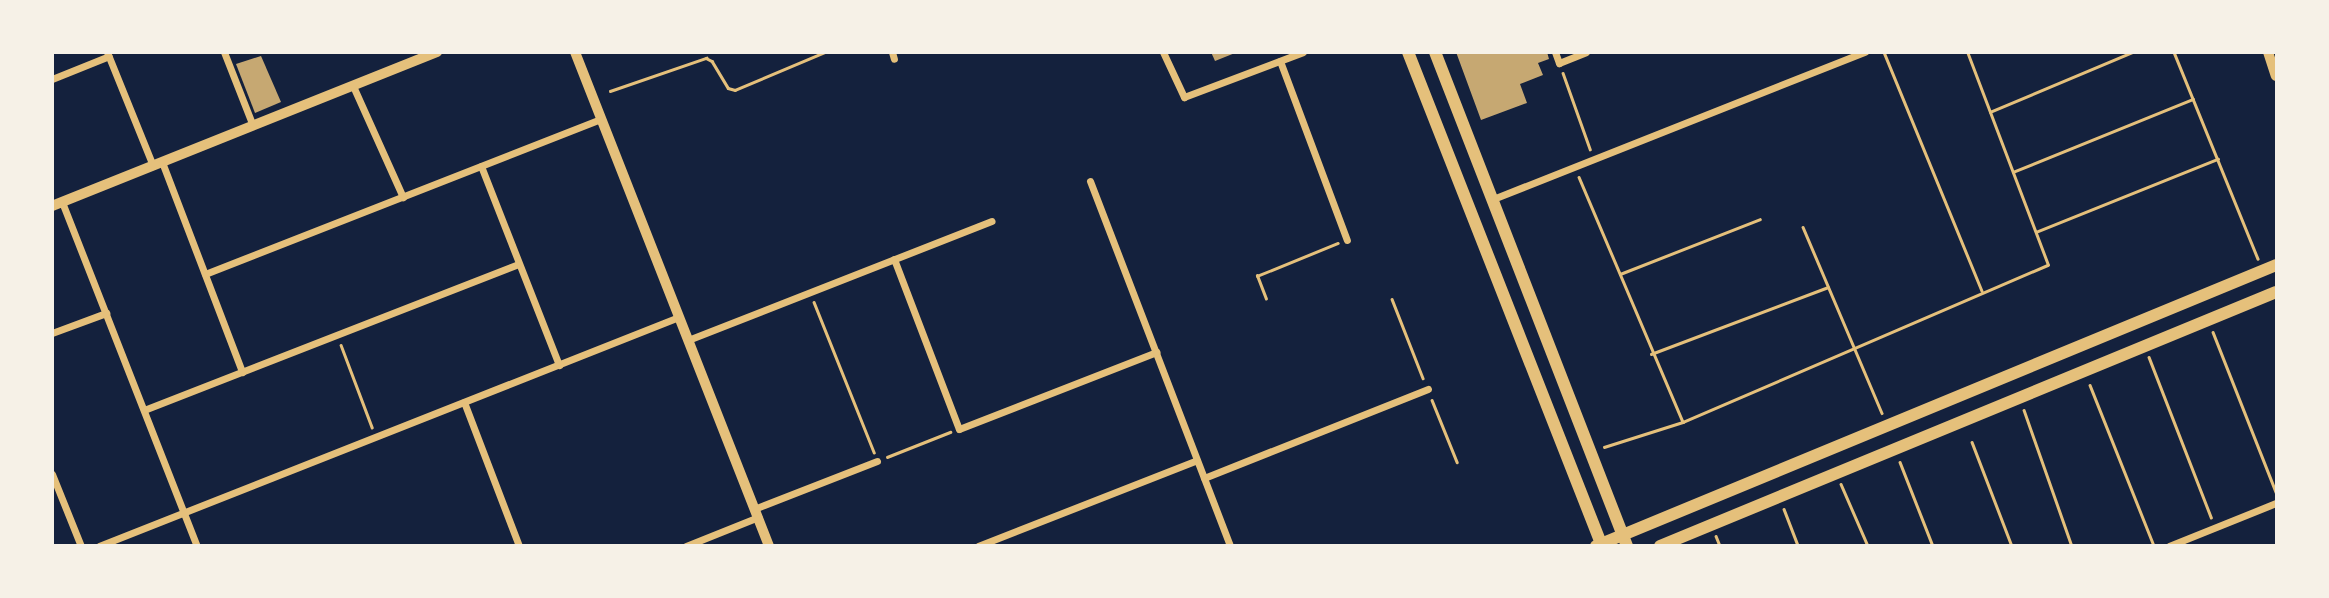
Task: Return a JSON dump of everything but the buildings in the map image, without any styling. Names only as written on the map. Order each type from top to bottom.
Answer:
[{"type":"main road","points":[[1408,52],[1599,545],[1625,540],[2277,265]]},
{"type":"main road","points":[[1435,52],[1625,540]]},
{"type":"main road","points":[[1660,545],[2277,292]]},
{"type":"street","points":[[224,52],[253,126]]},
{"type":"street","points":[[197,545],[106,313],[57,204],[437,52]]},
{"type":"street","points":[[575,52],[769,545]]},
{"type":"street","points":[[1163,52],[1184,97],[1303,52]]},
{"type":"street","points":[[1555,52],[1559,63],[1587,52]]},
{"type":"street","points":[[1493,199],[1865,52]]},
{"type":"street","points":[[2267,52],[2277,76]]},
{"type":"street","points":[[52,79],[108,54],[205,274],[242,372]]},
{"type":"street","points":[[1280,61],[1346,240]]},
{"type":"street","points":[[354,86],[403,197]]},
{"type":"street","points":[[205,274],[601,119]]},
{"type":"street","points":[[481,166],[559,365]]},
{"type":"street","points":[[1090,181],[1230,545]]},
{"type":"street","points":[[688,340],[991,221]]},
{"type":"street","points":[[894,259],[959,429],[1156,352]]},
{"type":"street","points":[[144,410],[519,264]]},
{"type":"street","points":[[52,333],[106,313]]},
{"type":"street","points":[[99,545],[679,317]]},
{"type":"street","points":[[1204,478],[1428,388]]},
{"type":"street","points":[[464,402],[519,545]]},
{"type":"street","points":[[978,545],[1197,460]]},
{"type":"street","points":[[686,545],[877,461]]},
{"type":"street","points":[[52,474],[80,545]]},
{"type":"street","points":[[2169,545],[2277,503]]},
{"type":"path","points":[[610,91],[705,58],[735,90],[825,52]]},
{"type":"path","points":[[1884,52],[1982,291]]},
{"type":"path","points":[[1591,452],[1683,422],[1853,346],[2048,265],[1967,52]]},
{"type":"path","points":[[1990,112],[2133,52]]},
{"type":"path","points":[[2174,52],[2260,262]]},
{"type":"path","points":[[1559,63],[1594,159]]},
{"type":"path","points":[[2013,173],[2193,99]]},
{"type":"path","points":[[2036,232],[2218,159]]},
{"type":"path","points":[[1575,166],[1651,354],[1683,422]]},
{"type":"path","points":[[1619,275],[1760,219]]},
{"type":"path","points":[[1803,226],[1884,419]]},
{"type":"path","points":[[1266,299],[1257,276],[1346,240]]},
{"type":"path","points":[[1651,354],[1828,287]]},
{"type":"path","points":[[810,292],[877,461],[959,429]]},
{"type":"path","points":[[2208,320],[2277,493]]},
{"type":"path","points":[[337,335],[376,436]]},
{"type":"path","points":[[2147,354],[2215,527]]},
{"type":"path","points":[[2088,378],[2154,545]]},
{"type":"path","points":[[2023,405],[2072,545]]},
{"type":"path","points":[[1972,442],[2011,545]]},
{"type":"path","points":[[1895,449],[1933,545]]},
{"type":"path","points":[[1840,481],[1868,545]]},
{"type":"path","points":[[1783,505],[1798,545]]},
{"type":"path","points":[[1715,533],[1720,545]]}]
